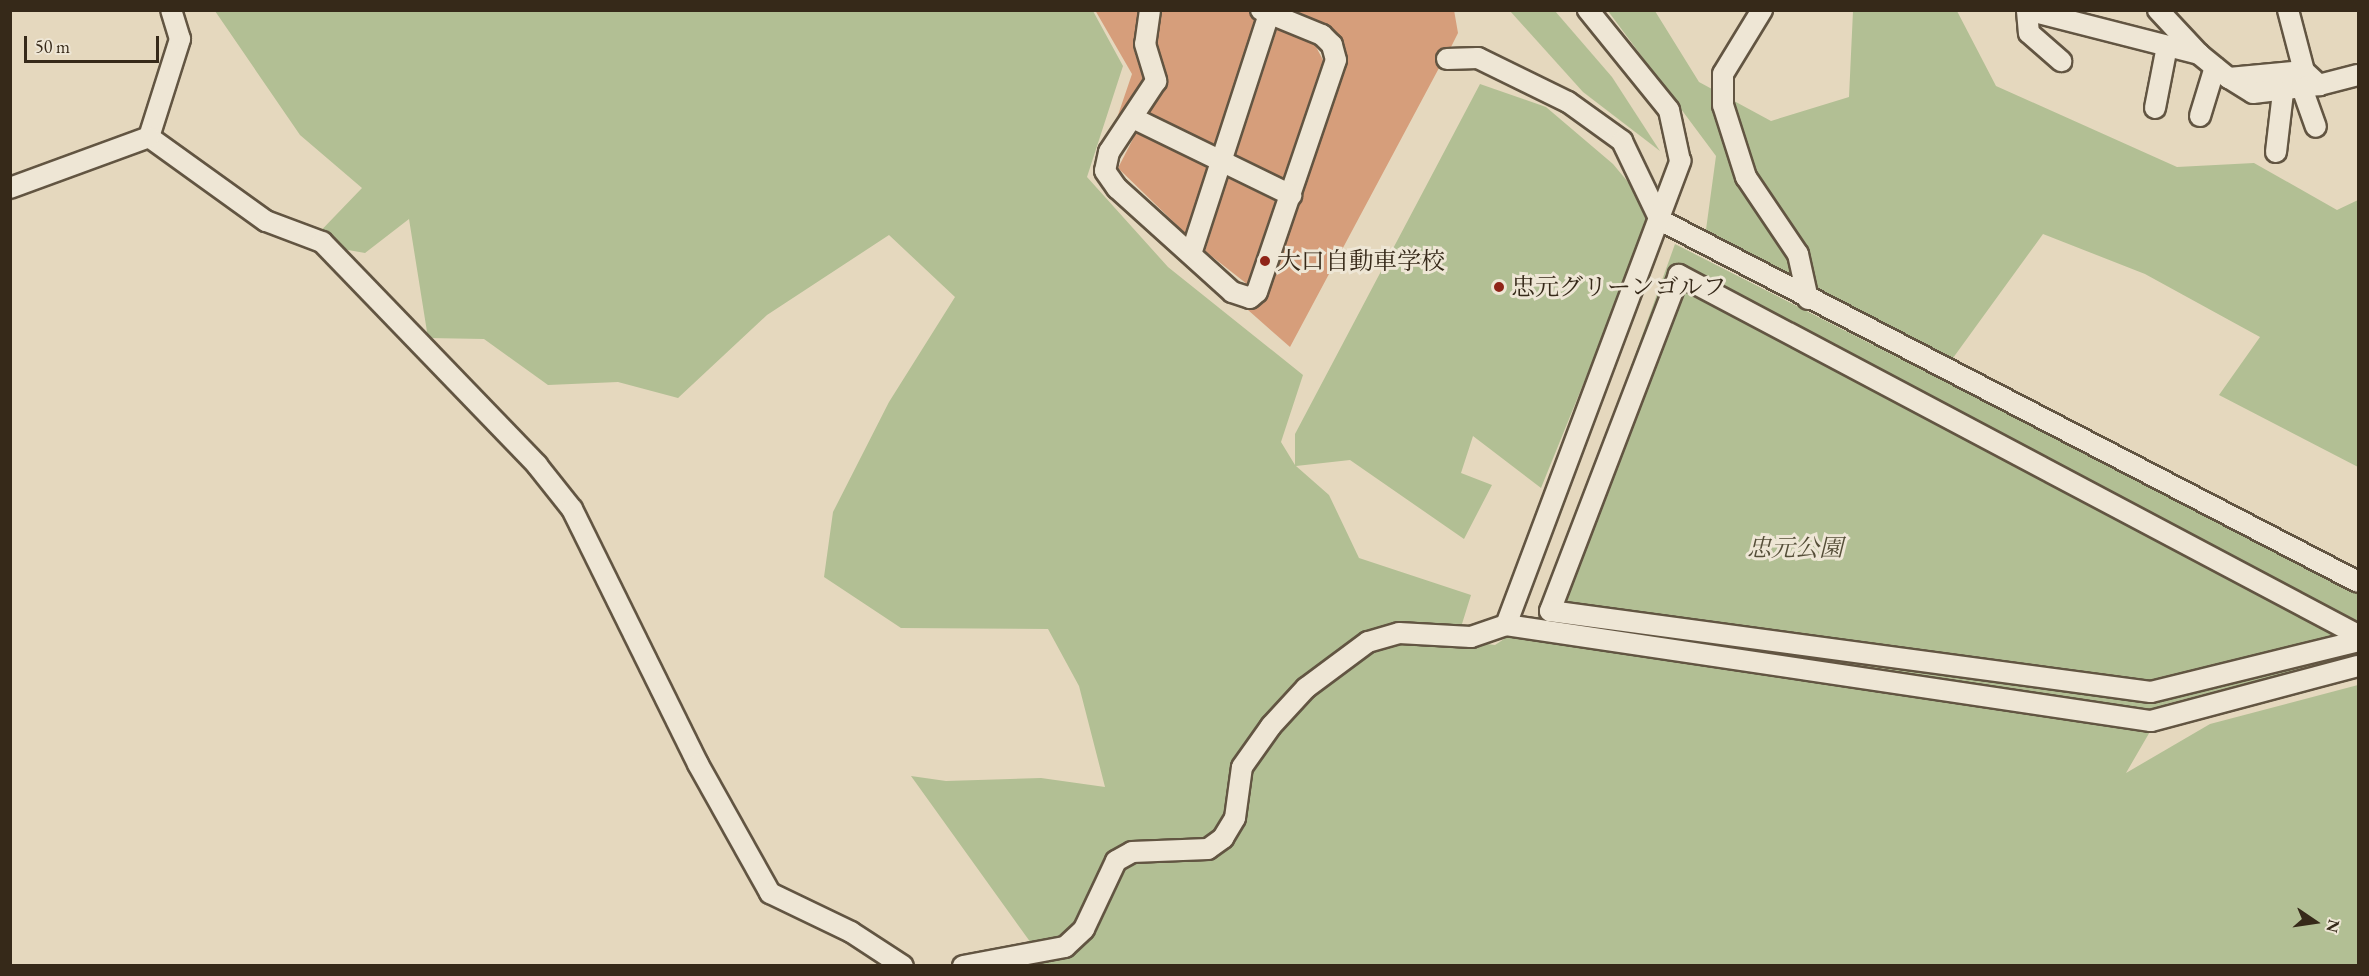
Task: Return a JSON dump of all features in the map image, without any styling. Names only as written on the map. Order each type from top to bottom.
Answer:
[{"type":"street","points":[[149,137],[180,39],[171,10]]},
{"type":"street","points":[[1150,10],[1145,44],[1156,81],[1135,119],[1109,152],[1105,171],[1117,188],[1232,292],[1250,298],[1291,195],[1336,60],[1332,45],[1322,35],[1265,12],[1222,163],[1191,254]]},
{"type":"street","points":[[1506,625],[1660,220],[1680,161],[1669,110],[1588,10]]},
{"type":"street","points":[[1762,10],[1723,74],[1723,105],[1746,177],[1798,254],[1808,298]]},
{"type":"street","points":[[2158,10],[2199,54],[2222,73],[2253,93],[2358,75]]},
{"type":"street","points":[[2061,61],[2029,33],[2027,11],[2199,54]]},
{"type":"street","points":[[2289,11],[2302,84],[2316,127]]},
{"type":"street","points":[[2155,108],[2167,46]]},
{"type":"street","points":[[1447,59],[1478,58],[1568,102],[1622,141],[1660,220],[1808,298],[2013,398],[2358,582]]},
{"type":"street","points":[[2222,73],[2302,84]]},
{"type":"street","points":[[2200,116],[2222,73]]},
{"type":"street","points":[[2276,152],[2302,84]]},
{"type":"street","points":[[1135,119],[1291,195]]},
{"type":"street","points":[[10,188],[149,137]]},
{"type":"street","points":[[149,137],[266,221],[322,242],[537,465],[572,509],[698,764],[770,892],[851,932],[903,966]]},
{"type":"street","points":[[2358,635],[1679,275],[1550,611],[2151,692],[2358,641]]},
{"type":"street","points":[[963,966],[1065,947],[1084,929],[1116,861],[1132,852],[1208,849],[1223,838],[1234,818],[1242,767],[1271,726],[1306,688],[1368,642],[1399,633],[1471,637],[1506,625],[2151,721],[2358,666]]},
{"type":"green space","name":"忠元公園","points":[[215,11],[1093,11],[1123,66],[1087,177],[1168,267],[1303,375],[1281,442],[1295,465],[1295,434],[1480,84],[1546,107],[1613,164],[1653,212],[1541,488],[1473,436],[1461,473],[1492,485],[1464,539],[1350,460],[1296,466],[1329,495],[1359,558],[1471,595],[1457,640],[1495,645],[1542,614],[1675,244],[2358,592],[2358,654],[2166,704],[2126,773],[2210,724],[2358,685],[2358,965],[1018,965],[1031,943],[911,776],[946,781],[1041,778],[1105,787],[1079,686],[1048,629],[901,628],[824,577],[833,512],[889,402],[955,297],[889,235],[767,315],[678,398],[618,382],[548,385],[484,339],[428,338],[409,219],[365,253],[309,243],[362,188],[300,135]]},
{"type":"green space","points":[[1510,11],[1555,11],[1612,77],[1660,151],[1583,92]]},
{"type":"green space","points":[[1608,11],[1655,11],[1699,82],[1771,121],[1849,97],[1853,11],[1957,11],[1996,86],[2177,167],[2254,163],[2337,210],[2358,200],[2358,467],[2219,395],[2260,337],[2145,274],[2043,234],[1953,358],[1705,237],[1716,156]]},
{"type":"building","points":[[1095,10],[1138,10],[1133,47],[1143,79],[1117,118],[1132,74]]},
{"type":"building","points":[[1162,10],[1249,10],[1255,20],[1214,144],[1149,113],[1168,82],[1157,43]]},
{"type":"building","points":[[1294,10],[1454,10],[1458,33],[1451,47],[1436,54],[1439,68],[1290,347],[1248,310],[1268,296],[1348,58],[1330,27]]},
{"type":"building","points":[[1277,29],[1315,45],[1323,60],[1283,178],[1236,155]]},
{"type":"building","points":[[1136,133],[1207,167],[1185,233],[1118,168]]},
{"type":"building","points":[[1228,178],[1275,201],[1247,284],[1205,251]]},
{"type":"place","name":"大口自動車学校","points":[[1265,261]]},
{"type":"place","name":"忠元グリーンゴルフ","points":[[1499,287]]}]
